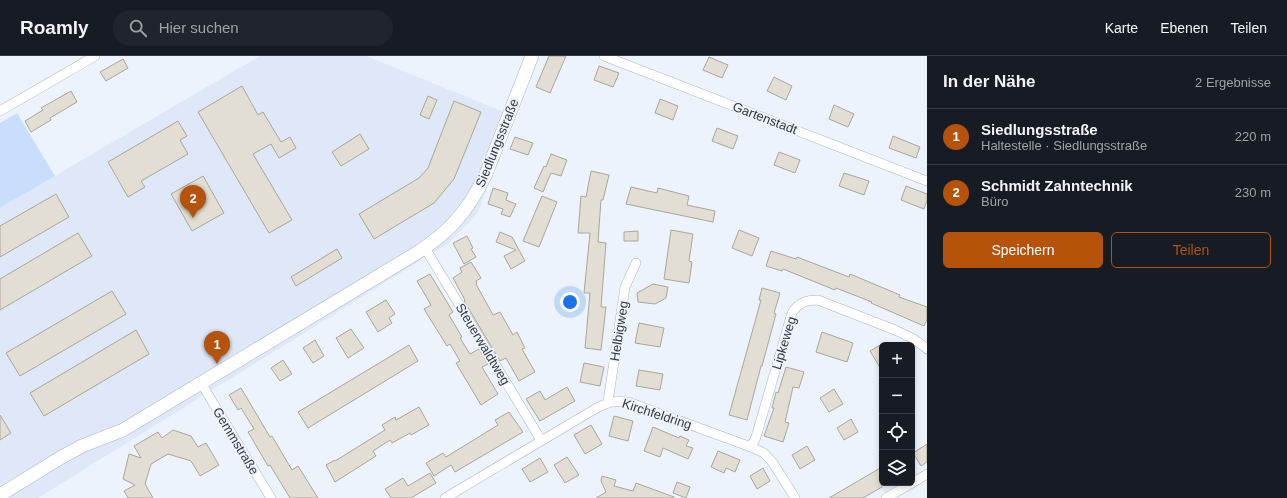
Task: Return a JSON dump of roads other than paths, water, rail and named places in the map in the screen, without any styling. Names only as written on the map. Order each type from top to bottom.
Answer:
[{"type":"street","points":[[0,111],[95,56]]},
{"type":"street","name":"Siedlungsstraße","points":[[0,495],[82,446],[123,430],[425,248],[450,228],[479,188],[486,174],[532,56]]},
{"type":"street","name":"Gartenstadt","points":[[604,56],[927,181]]},
{"type":"street","name":"Steuerwaldtweg","points":[[425,248],[541,440]]},
{"type":"street","name":"Helbigweg","points":[[608,402],[625,287],[636,263]]},
{"type":"street","name":"Lipkeweg","points":[[751,447],[756,437],[792,313],[801,303],[810,300],[818,300],[895,330],[914,339],[927,349]]},
{"type":"street","name":"Gemmstraße","points":[[201,383],[271,498]]},
{"type":"street","name":"Kirchfeldring","points":[[445,498],[541,440],[608,402],[618,400],[628,402],[751,447],[764,454],[773,462],[795,498]]},
{"type":"street","points":[[915,481],[927,474]]},
{"type":"street","points":[[886,498],[907,486]]},
{"type":"place","name":"Schmidt Zahntechnik","points":[[193,218]]},
{"type":"place","name":"Siedlungsstraße","points":[[217,364]]}]
